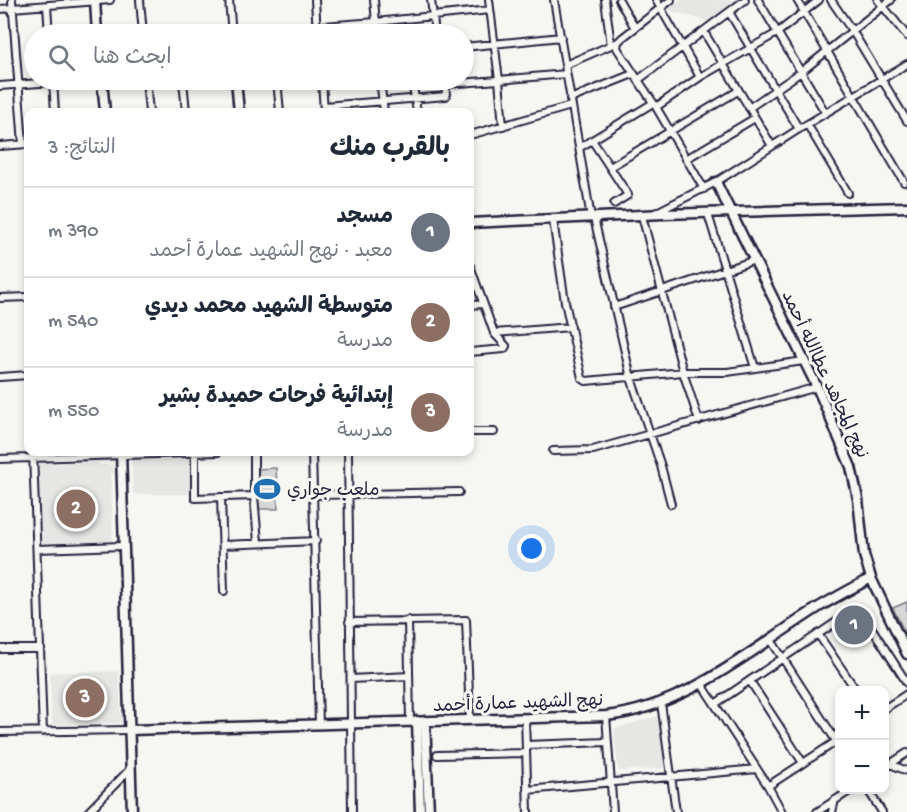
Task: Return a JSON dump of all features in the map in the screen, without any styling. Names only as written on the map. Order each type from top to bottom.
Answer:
[{"type":"street","points":[[12,0],[18,85],[24,129]]},
{"type":"street","points":[[0,9],[110,0]]},
{"type":"street","points":[[140,0],[142,24]]},
{"type":"street","points":[[230,0],[231,24]]},
{"type":"street","points":[[315,0],[316,24]]},
{"type":"street","points":[[374,0],[376,22]]},
{"type":"street","points":[[431,0],[434,24]]},
{"type":"street","points":[[489,0],[503,126]]},
{"type":"street","points":[[557,0],[566,74],[593,218],[632,378],[671,504]]},
{"type":"street","points":[[605,0],[611,45]]},
{"type":"street","points":[[619,0],[635,28]]},
{"type":"street","points":[[656,0],[700,77]]},
{"type":"street","points":[[565,65],[618,42],[670,0]]},
{"type":"street","points":[[638,80],[745,0]]},
{"type":"street","points":[[758,0],[825,112]]},
{"type":"street","points":[[797,0],[904,182]]},
{"type":"street","points":[[579,148],[777,33],[819,0]]},
{"type":"street","points":[[831,0],[905,112],[907,121]]},
{"type":"street","points":[[878,0],[907,36]]},
{"type":"street","points":[[749,108],[801,72],[891,0]]},
{"type":"street","points":[[95,1],[96,24]]},
{"type":"street","points":[[46,6],[48,24]]},
{"type":"street","points":[[346,24],[490,10]]},
{"type":"street","points":[[729,12],[799,129]]},
{"type":"street","points":[[704,32],[772,146]]},
{"type":"street","points":[[474,46],[561,37]]},
{"type":"street","points":[[618,42],[618,51],[654,105],[704,189]]},
{"type":"street","points":[[647,215],[704,189],[825,112],[907,64]]},
{"type":"street","points":[[474,81],[566,74]]},
{"type":"street","points":[[474,134],[571,103],[633,74]]},
{"type":"street","points":[[0,86],[24,84]]},
{"type":"street","points":[[54,90],[55,108]]},
{"type":"street","points":[[103,90],[105,108]]},
{"type":"street","points":[[148,90],[149,108]]},
{"type":"street","points":[[184,90],[186,108]]},
{"type":"street","points":[[237,90],[239,108]]},
{"type":"street","points":[[279,90],[280,108]]},
{"type":"street","points":[[323,90],[324,108]]},
{"type":"street","points":[[382,90],[384,108]]},
{"type":"street","points":[[413,90],[416,108]]},
{"type":"street","points":[[331,108],[446,96],[446,90]]},
{"type":"street","points":[[610,167],[738,91]]},
{"type":"street","points":[[686,159],[755,118]]},
{"type":"street","points":[[807,124],[848,193]]},
{"type":"street","points":[[592,140],[628,195],[614,204]]},
{"type":"street","points":[[0,146],[24,144]]},
{"type":"street","name":"نهج المجاهد عطاالله أحمد","points":[[716,182],[817,387],[851,467],[858,499],[864,555],[871,578],[907,654]]},
{"type":"street","points":[[474,223],[907,207]]},
{"type":"street","points":[[708,213],[755,368]]},
{"type":"street","points":[[647,215],[661,291],[699,421]]},
{"type":"street","points":[[553,220],[565,302],[582,378],[590,381],[683,372],[727,372],[804,361]]},
{"type":"street","points":[[614,307],[754,260]]},
{"type":"street","points":[[474,280],[494,333],[505,344],[504,349],[474,352]]},
{"type":"street","points":[[0,298],[24,297]]},
{"type":"street","points":[[474,304],[483,304]]},
{"type":"street","points":[[494,333],[571,327]]},
{"type":"street","points":[[0,377],[24,375]]},
{"type":"street","points":[[553,450],[593,450],[817,387]]},
{"type":"street","points":[[474,432],[494,432]]},
{"type":"street","points":[[0,459],[25,456]]},
{"type":"street","points":[[33,456],[43,732]]},
{"type":"street","points":[[121,456],[132,812]]},
{"type":"street","points":[[195,456],[195,498],[254,496]]},
{"type":"street","points":[[254,456],[254,496],[258,542]]},
{"type":"street","points":[[312,456],[319,725]]},
{"type":"street","points":[[348,456],[352,812]]},
{"type":"street","points":[[315,495],[459,492]]},
{"type":"street","points":[[221,497],[224,591]]},
{"type":"street","points":[[223,545],[316,541]]},
{"type":"street","points":[[36,549],[123,546]]},
{"type":"street","name":"نهج الشهيد عمارة أحمد","points":[[130,730],[606,716],[635,712],[661,703],[701,683],[819,608],[871,578]]},
{"type":"street","points":[[715,704],[851,611],[860,611],[907,683]]},
{"type":"street","points":[[408,620],[409,676],[429,812]]},
{"type":"street","points":[[350,622],[466,620],[470,719]]},
{"type":"street","points":[[818,634],[853,686]]},
{"type":"street","points":[[771,640],[837,740]]},
{"type":"street","points":[[0,649],[40,649]]},
{"type":"street","points":[[351,679],[409,676]]},
{"type":"street","points":[[750,681],[803,763]]},
{"type":"street","points":[[701,683],[768,786],[782,812]]},
{"type":"street","points":[[889,706],[907,694]]},
{"type":"street","points":[[661,703],[676,812]]},
{"type":"street","points":[[606,716],[613,812]]},
{"type":"street","points":[[525,718],[528,812]]},
{"type":"street","points":[[417,721],[420,812]]},
{"type":"street","points":[[0,732],[130,730]]},
{"type":"street","points":[[526,745],[607,742]]},
{"type":"street","points":[[768,786],[835,744]]},
{"type":"street","points":[[437,755],[526,753]]},
{"type":"street","points":[[889,765],[907,753]]},
{"type":"street","points":[[889,766],[907,771]]},
{"type":"street","points":[[88,812],[131,768]]},
{"type":"street","points":[[527,790],[757,769]]},
{"type":"street","points":[[821,811],[844,794]]},
{"type":"street","points":[[871,794],[882,812]]},
{"type":"street","points":[[832,812],[835,800]]},
{"type":"shaded area","points":[[679,0],[741,0],[710,22],[667,10]]},
{"type":"shaded area","points":[[193,456],[193,494],[133,494],[131,457]]},
{"type":"shaded area","points":[[98,462],[99,465],[113,465],[114,474],[111,474],[113,544],[42,546],[39,464]]},
{"type":"shaded area","name":"ملعب جواري","points":[[276,468],[278,509],[258,509],[257,469]]},
{"type":"shaded area","points":[[907,602],[907,637],[893,608]]},
{"type":"shaded area","points":[[119,671],[121,723],[52,725],[50,673]]},
{"type":"shaded area","points":[[657,716],[666,768],[618,771],[614,729]]},
{"type":"place","name":"ملعب جواري","points":[[267,489]]},
{"type":"place","name":"متوسطة الشهيد محمد ديدي","points":[[76,509]]},
{"type":"place","name":"مسجد","points":[[854,625]]},
{"type":"place","name":"إبتدائية فرحات حميدة بشير","points":[[85,698]]}]
